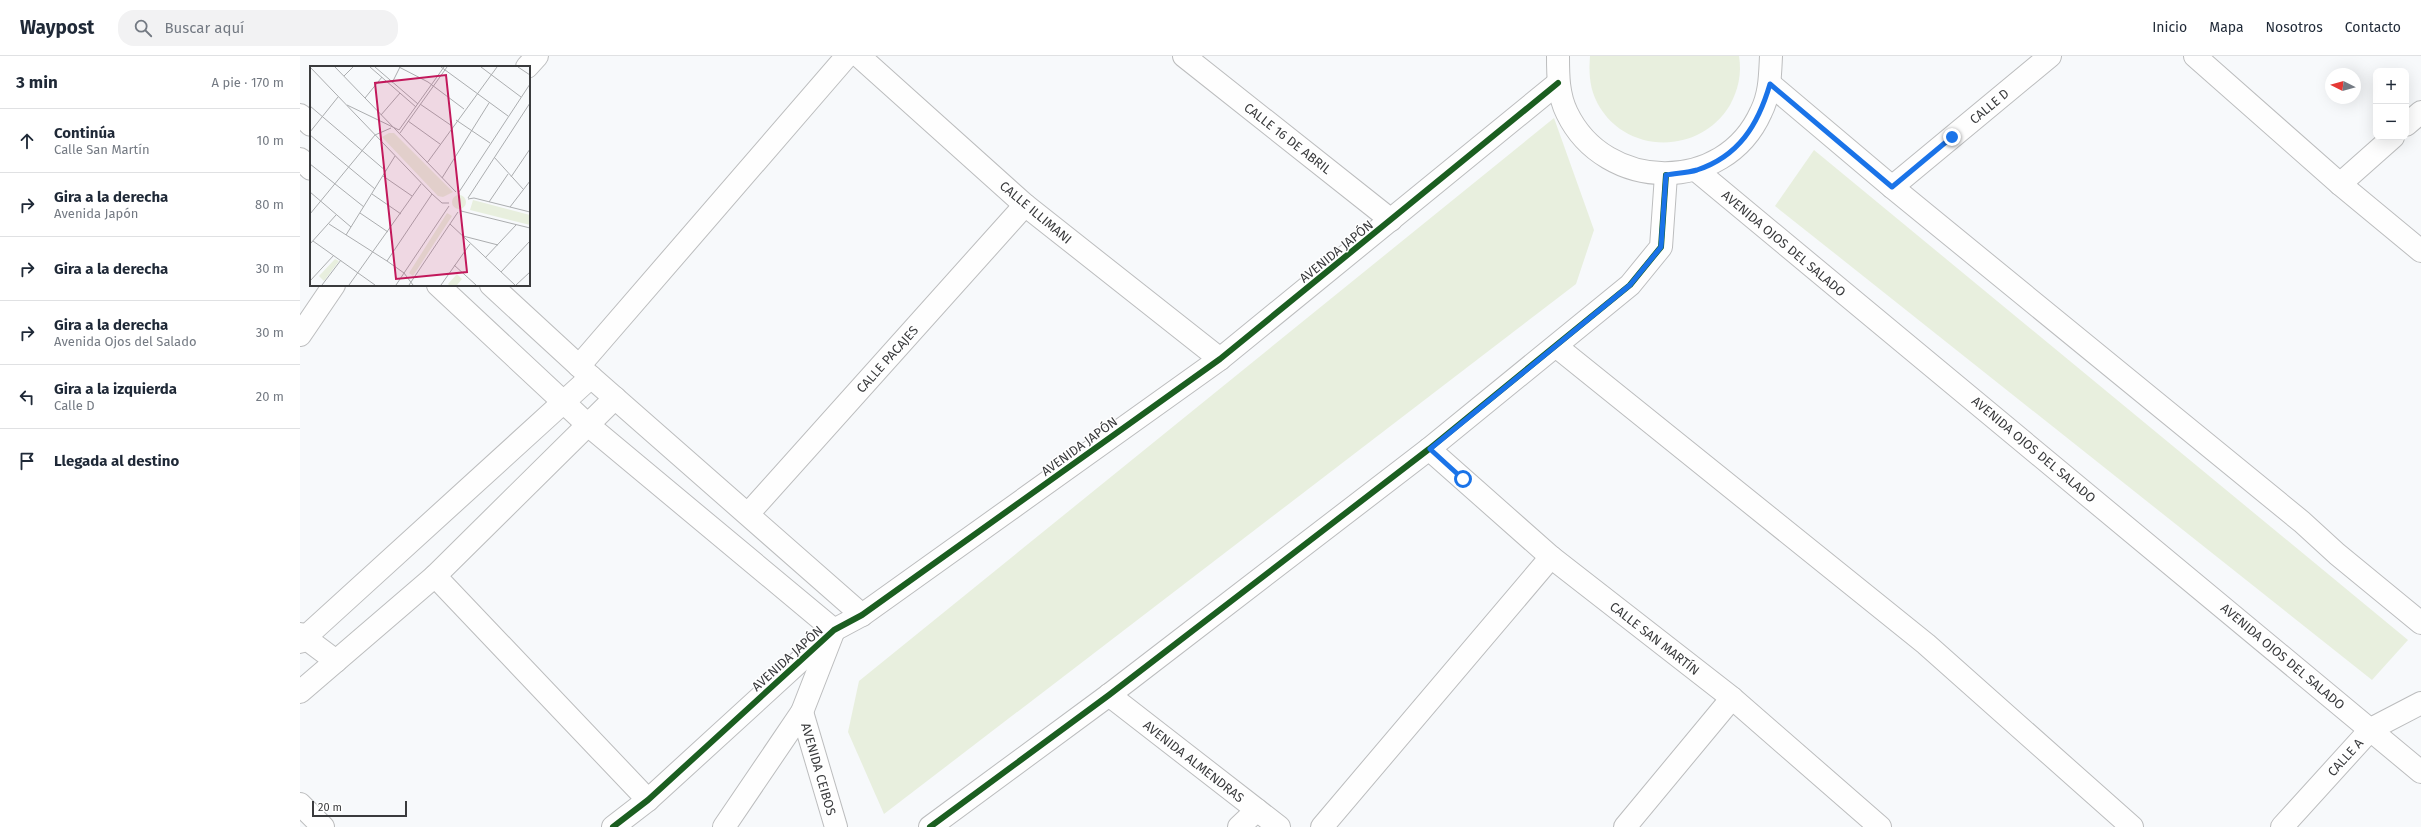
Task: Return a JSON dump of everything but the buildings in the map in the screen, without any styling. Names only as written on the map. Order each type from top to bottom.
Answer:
[{"type":"street","points":[[528,66],[537,56]]},
{"type":"street","points":[[336,661],[302,638],[565,401],[585,372],[847,56]]},
{"type":"street","name":"CALLE ILLIMANI","points":[[859,56],[1026,204],[1220,359]]},
{"type":"street","name":"CALLE 16 DE ABRIL","points":[[1184,56],[1391,220]]},
{"type":"street","points":[[1558,56],[1558,83],[1566,112],[1583,138],[1607,158],[1635,171],[1666,175],[1696,170],[1723,157],[1746,138],[1761,113],[1770,84],[1771,56]]},
{"type":"street","points":[[2195,56],[2340,184],[2421,251]]},
{"type":"street","name":"CALLE D","points":[[1892,187],[2043,59]]},
{"type":"street","name":"AVENIDA JAPÓN","points":[[613,827],[648,800],[834,630],[862,615],[1220,359],[1558,83]]},
{"type":"street","points":[[1770,84],[1892,187],[2302,522],[2337,554],[2421,623]]},
{"type":"street","points":[[2409,122],[2421,112]]},
{"type":"street","points":[[300,115],[310,124]]},
{"type":"street","points":[[2340,184],[2390,140]]},
{"type":"street","points":[[300,159],[310,168]]},
{"type":"street","name":"AVENIDA OJOS DEL SALADO","points":[[1696,170],[2421,772]]},
{"type":"street","points":[[930,827],[1109,695],[1430,449],[1557,347],[1630,285],[1661,247],[1666,175]]},
{"type":"street","name":"CALLE PACAJES","points":[[748,514],[1026,204]]},
{"type":"street","points":[[300,335],[333,286]]},
{"type":"street","points":[[439,286],[565,401],[588,425],[834,630],[802,712],[724,827]]},
{"type":"street","points":[[492,286],[585,372],[862,615]]},
{"type":"street","points":[[1557,347],[1926,644],[2132,827]]},
{"type":"street","points":[[300,692],[435,576],[615,398]]},
{"type":"street","name":"CALLE SAN MARTÍN","points":[[1430,449],[1551,557],[1732,698],[1880,827]]},
{"type":"street","points":[[1322,827],[1551,557]]},
{"type":"street","points":[[435,576],[648,800]]},
{"type":"street","name":"AVENIDA ALMENDRAS","points":[[1109,695],[1279,827]]},
{"type":"street","points":[[1625,827],[1732,698]]},
{"type":"street","name":"CALLE A","points":[[2282,827],[2371,729],[2421,703]]},
{"type":"street","name":"AVENIDA CEIBOS","points":[[802,712],[836,827]]},
{"type":"street","points":[[300,804],[323,827]]},
{"type":"street","points":[[1239,827],[1257,810]]},
{"type":"green space","points":[[1590,56],[1739,56],[1740,75],[1735,94],[1730,105],[1716,122],[1699,134],[1680,141],[1660,142],[1641,139],[1622,130],[1607,117],[1595,98],[1592,88]]},
{"type":"green space","points":[[1554,118],[1594,230],[1576,284],[884,814],[848,732],[859,681]]},
{"type":"green space","points":[[1814,150],[2408,640],[2372,680],[1775,206]]},
{"type":"cycle path","points":[[613,827],[648,800],[834,630],[862,615],[1220,359],[1558,83]]},
{"type":"cycle path","points":[[930,827],[1109,695],[1429,449],[1630,285],[1661,247],[1666,175]]},
{"type":"route","points":[[1463,479],[1430,449],[1557,347],[1630,285],[1661,247],[1666,175],[1696,170],[1723,157],[1746,138],[1761,113],[1770,84],[1892,187],[1952,137]]}]
